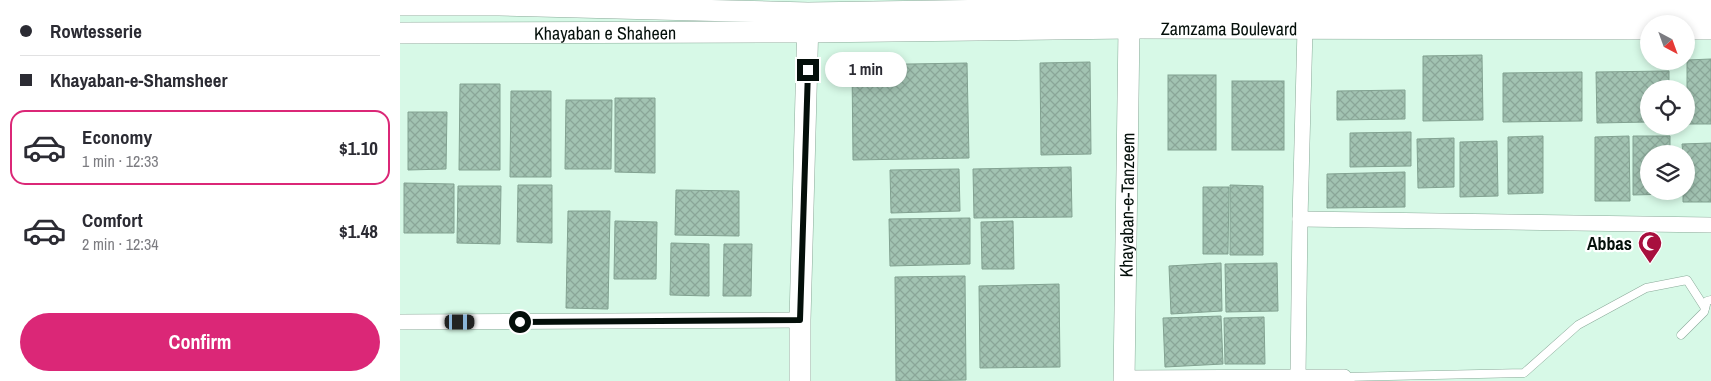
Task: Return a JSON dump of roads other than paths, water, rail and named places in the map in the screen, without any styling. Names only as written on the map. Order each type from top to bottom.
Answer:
[{"type":"main road","name":"Khayaban e Shaheen","points":[[400,5],[470,2],[808,15]]},
{"type":"main road","name":"Zamzama Boulevard","points":[[808,15],[1711,9]]},
{"type":"main road","name":"Zamzama Boulevard","points":[[1128,12],[1305,29],[1640,29]]},
{"type":"main road","name":"Khayaban-e-Tanzeem","points":[[1124,380],[1128,12]]},
{"type":"main road","name":"Khayaban e Shaheen","points":[[400,33],[808,15]]},
{"type":"main road","points":[[800,381],[808,15]]},
{"type":"main road","points":[[1695,29],[1711,29]]},
{"type":"street","points":[[1298,377],[1305,29]]},
{"type":"street","points":[[1300,219],[1711,225]]},
{"type":"street","points":[[400,322],[800,320]]},
{"type":"street","points":[[1124,380],[1274,379],[1298,377],[1346,379]]},
{"type":"lane","points":[[1346,379],[1524,373],[1578,325],[1646,288],[1687,280],[1705,308]]},
{"type":"lane","points":[[1681,335],[1704,312],[1707,302],[1711,300]]},
{"type":"lane","points":[[1461,374],[1468,381]]},
{"type":"place","name":"Abbas","points":[[1650,264]]}]
